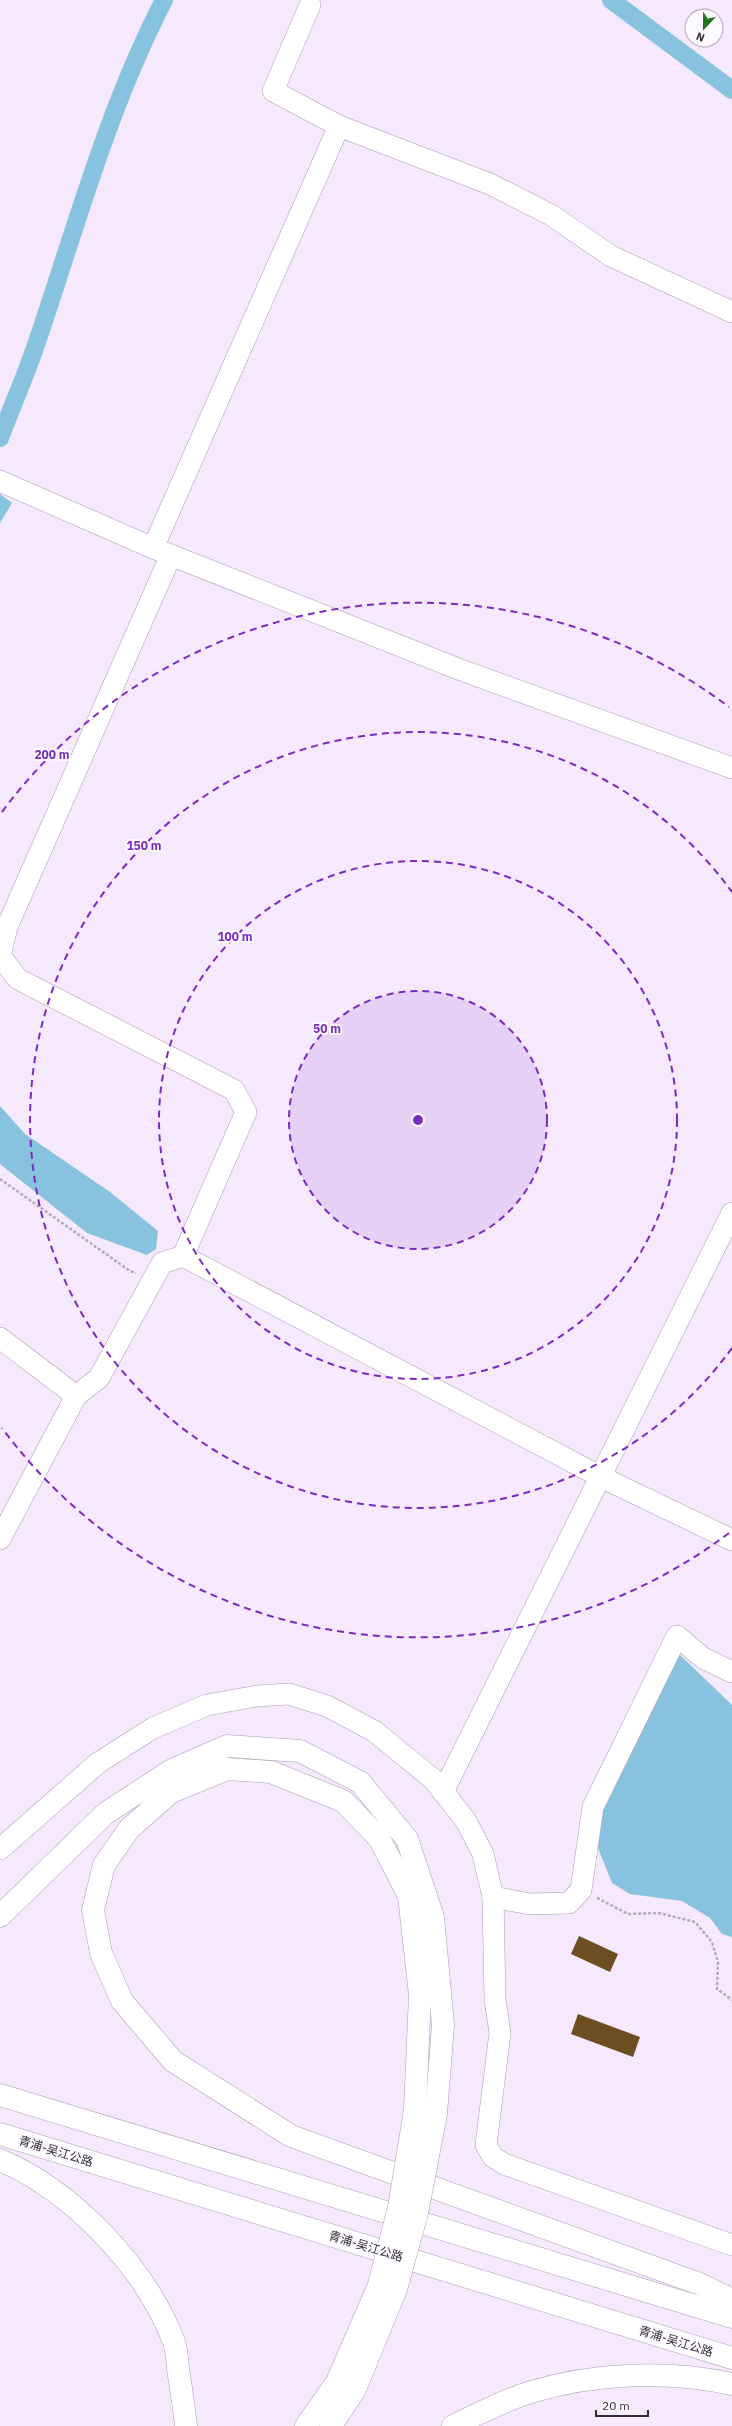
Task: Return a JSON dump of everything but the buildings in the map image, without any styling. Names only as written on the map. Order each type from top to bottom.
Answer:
[{"type":"main road","points":[[0,1916],[106,1813],[172,1770],[227,1746],[300,1751],[360,1782],[407,1839],[433,1917],[443,2025],[426,2112],[399,2207],[379,2286],[331,2426]]},
{"type":"main road","points":[[426,2112],[420,1995],[409,1896],[379,1838],[343,1801],[271,1772],[227,1769],[171,1792],[129,1829],[104,1865],[93,1910],[101,1953],[122,2001],[173,2061],[291,2136],[700,2284],[732,2300]]},
{"type":"main road","points":[[0,2096],[732,2317]]},
{"type":"main road","name":"青浦-吴江公路","points":[[0,2134],[732,2358]]},
{"type":"main road","points":[[0,2160],[19,2168],[71,2205],[119,2251],[149,2292],[174,2343],[186,2426]]},
{"type":"main road","points":[[453,2426],[492,2407],[531,2392],[580,2381],[647,2375],[732,2384]]},
{"type":"main road","points":[[306,2426],[346,2385]]},
{"type":"street","points":[[310,5],[273,91],[339,126],[490,184],[551,215],[611,256],[732,312]]},
{"type":"street","points":[[183,1256],[246,1112],[234,1090],[18,979],[0,956],[7,927],[339,126]]},
{"type":"street","points":[[8,484],[162,552],[461,670],[732,768]]},
{"type":"street","points":[[443,1792],[732,1213]]},
{"type":"street","points":[[0,1539],[76,1396],[99,1378],[162,1263],[183,1256],[601,1477],[732,1540]]},
{"type":"street","points":[[0,1338],[76,1396]]},
{"type":"street","points":[[493,1897],[530,1904],[569,1903],[581,1890],[593,1807],[677,1636],[703,1658],[732,1672]]},
{"type":"street","points":[[0,1849],[98,1763],[153,1728],[206,1705],[257,1696],[289,1694],[327,1706],[374,1731],[434,1780],[466,1821],[482,1854],[493,1897],[495,2000],[500,2034],[498,2061],[486,2133],[486,2146],[492,2157],[504,2164],[732,2245]]},
{"type":"path","points":[[0,1179],[130,1271],[154,1277]]},
{"type":"path","points":[[581,1890],[628,1914],[658,1913],[695,1922],[712,1942],[718,1962],[717,1989],[732,2000]]},
{"type":"water","points":[[0,494],[12,503],[0,523]]},
{"type":"water","points":[[0,1106],[25,1134],[110,1192],[158,1231],[156,1249],[147,1255],[87,1233],[0,1164]]},
{"type":"water","points":[[679,1654],[732,1705],[732,1937],[722,1934],[710,1918],[682,1901],[630,1894],[612,1883],[598,1848],[602,1809]]},
{"type":"waterway","points":[[0,438],[33,354],[109,125],[144,41],[164,0]]},
{"type":"waterway","points":[[611,0],[732,90]]}]
